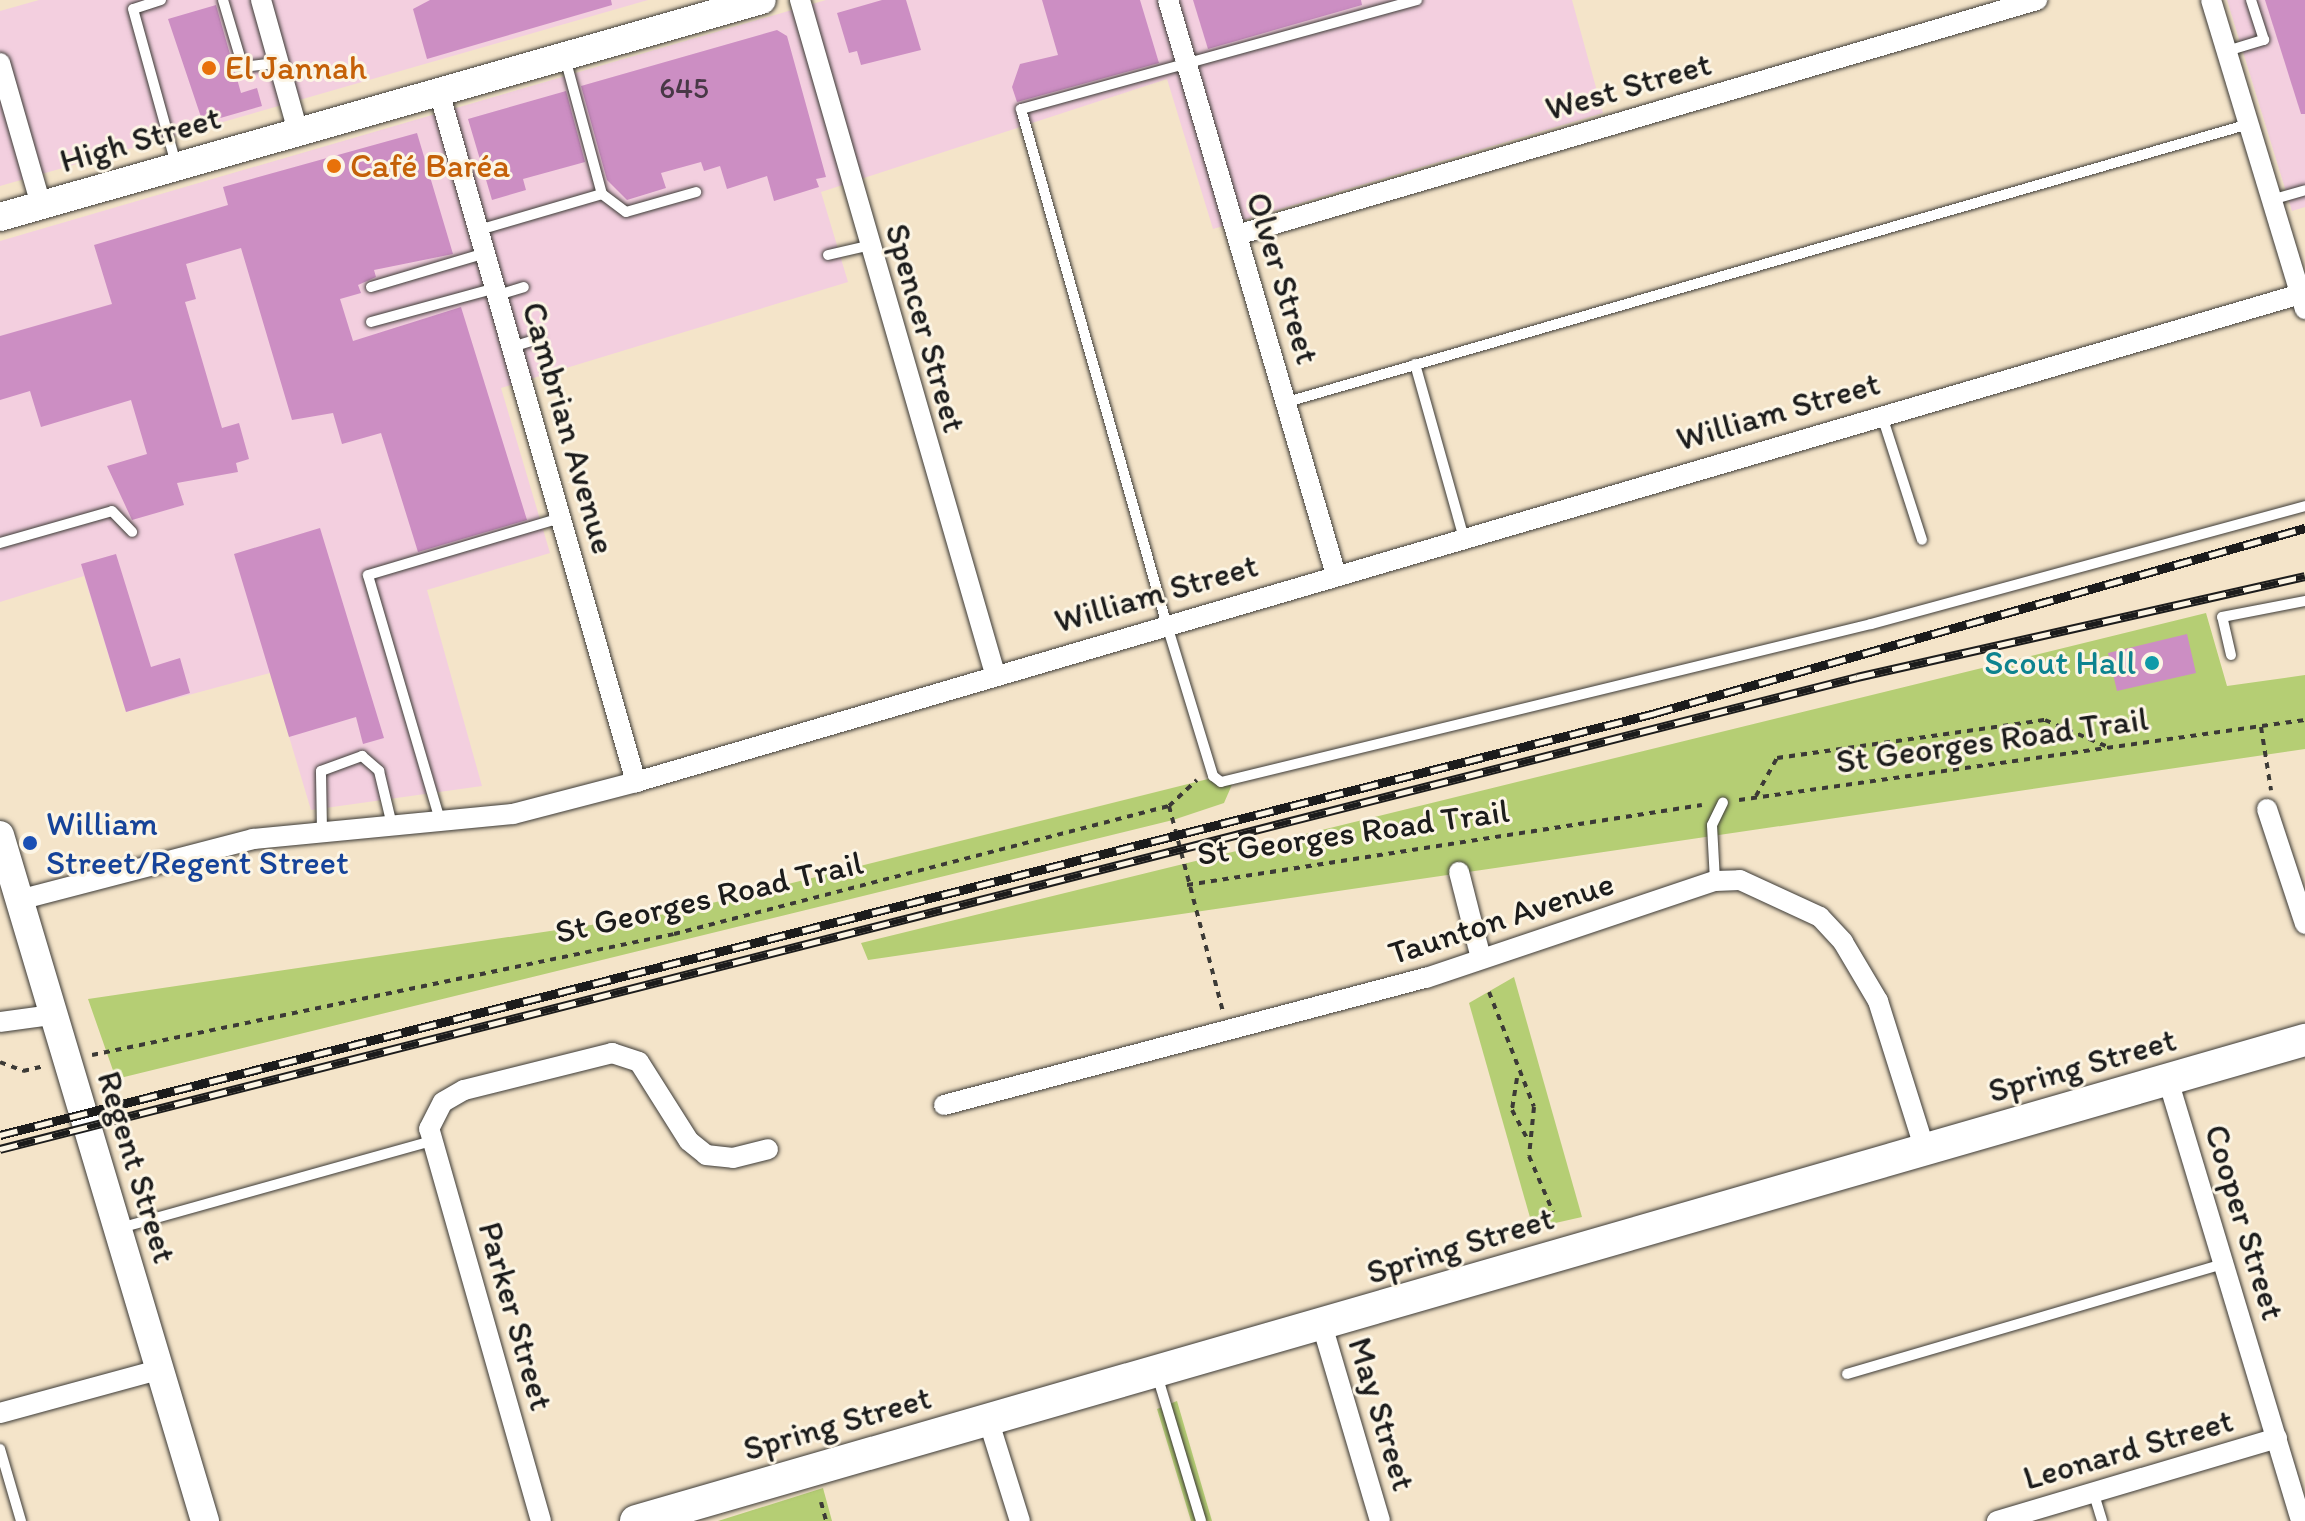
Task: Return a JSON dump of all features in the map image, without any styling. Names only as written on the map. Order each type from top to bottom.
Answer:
[{"type":"main road","name":"High Street","points":[[0,217],[762,0]]},
{"type":"main road","name":"Regent Street","points":[[0,835],[52,1015],[120,1228],[205,1521]]},
{"type":"main road","name":"Spring Street","points":[[636,1521],[2305,1040]]},
{"type":"street","points":[[261,0],[298,132]]},
{"type":"street","name":"Spencer Street","points":[[800,0],[850,157],[867,246],[995,674]]},
{"type":"street","name":"Olver Street","points":[[1168,0],[1336,575]]},
{"type":"street","name":"West Street","points":[[1237,235],[2037,0]]},
{"type":"street","points":[[2211,0],[2303,302]]},
{"type":"street","points":[[0,63],[41,205]]},
{"type":"street","name":"Cambrian Avenue","points":[[439,92],[636,782]]},
{"type":"street","name":"William Street","points":[[19,900],[209,849],[322,831],[513,814],[636,782],[1166,622],[1464,538],[1881,414],[2303,302]]},
{"type":"street","points":[[2267,809],[2305,924]]},
{"type":"street","points":[[1459,872],[1481,958]]},
{"type":"street","name":"Taunton Avenue","points":[[944,1105],[1228,1030],[1481,958],[1715,881],[1740,880],[1777,893],[1820,917],[1843,942],[1878,1001],[1925,1150]]},
{"type":"street","points":[[0,1022],[52,1015]]},
{"type":"street","points":[[431,1135],[443,1102],[464,1090],[612,1053],[639,1062],[689,1141],[706,1155],[733,1158],[768,1149]]},
{"type":"street","name":"Cooper Street","points":[[2168,1080],[2301,1521]]},
{"type":"street","name":"Parker Street","points":[[431,1135],[541,1521]]},
{"type":"street","name":"May Street","points":[[1322,1325],[1380,1521]]},
{"type":"street","points":[[0,1413],[162,1369]]},
{"type":"street","points":[[988,1419],[1020,1521]]},
{"type":"street","name":"Leonard Street","points":[[1997,1521],[2277,1438]]},
{"type":"lane","points":[[161,0],[133,9],[177,166]]},
{"type":"lane","points":[[223,0],[243,67],[278,63]]},
{"type":"lane","points":[[1417,0],[1021,109],[1166,622],[1210,765],[1221,782],[1236,783],[1871,624],[2305,506]]},
{"type":"lane","points":[[2227,51],[2264,40],[2251,0]]},
{"type":"lane","points":[[565,56],[602,194],[626,212],[696,192]]},
{"type":"lane","points":[[1287,402],[2249,124]]},
{"type":"lane","points":[[2271,200],[2305,190]]},
{"type":"lane","points":[[479,230],[602,194]]},
{"type":"lane","points":[[828,255],[867,246]]},
{"type":"lane","points":[[371,287],[486,253]]},
{"type":"lane","points":[[371,322],[524,287]]},
{"type":"lane","points":[[512,347],[539,339]]},
{"type":"lane","points":[[1415,364],[1464,538]]},
{"type":"lane","points":[[1881,414],[1922,540]]},
{"type":"lane","points":[[0,543],[112,511],[132,532]]},
{"type":"lane","points":[[440,820],[368,575],[561,518]]},
{"type":"lane","points":[[2231,655],[2222,617],[2305,601]]},
{"type":"lane","points":[[322,831],[321,771],[362,756],[379,771],[392,825]]},
{"type":"lane","points":[[1715,881],[1712,825],[1723,802]]},
{"type":"lane","points":[[120,1228],[431,1135]]},
{"type":"lane","points":[[1847,1374],[2224,1264]]},
{"type":"lane","points":[[1157,1373],[1201,1521]]},
{"type":"lane","points":[[0,1449],[21,1521]]},
{"type":"lane","points":[[2093,1491],[2102,1521]]},
{"type":"path","points":[[1756,797],[1777,758],[2045,720],[2110,748]]},
{"type":"path","name":"St Georges Road Trail","points":[[104,1052],[674,934],[1169,806],[1187,885],[1756,797],[2305,720]]},
{"type":"path","points":[[2261,727],[2273,778],[2267,809]]},
{"type":"path","points":[[1169,806],[1210,765]]},
{"type":"path","points":[[1187,885],[1228,1030]]},
{"type":"path","points":[[1489,992],[1517,1078],[1534,1107],[1528,1140]]},
{"type":"path","points":[[1517,1078],[1512,1110],[1528,1140],[1553,1212]]},
{"type":"path","points":[[821,1502],[826,1521]]},
{"type":"shaded area","points":[[39,0],[648,0],[0,186],[0,11]]},
{"type":"shaded area","points":[[826,0],[1572,0],[1603,113],[1213,229],[1167,79],[821,192],[848,282],[501,388],[550,553],[427,590],[482,786],[311,810],[270,673],[126,712],[84,576],[0,602],[0,241]]},
{"type":"shaded area","points":[[2227,0],[2305,0],[2305,207],[2292,211]]},
{"type":"green space","points":[[2206,613],[2227,686],[2305,675],[2305,749],[868,960],[861,943]]},
{"type":"green space","points":[[1220,776],[1234,780],[1224,803],[1173,820],[116,1079],[88,999],[672,913]]},
{"type":"green space","points":[[1514,977],[1582,1217],[1533,1228],[1469,1003]]},
{"type":"green space","points":[[1177,1401],[1212,1521],[1191,1521],[1157,1409]]},
{"type":"green space","points":[[823,1488],[832,1521],[718,1521]]},
{"type":"building","points":[[430,0],[611,0],[612,5],[427,59],[413,9]]},
{"type":"building","points":[[882,0],[906,0],[921,50],[861,65],[857,51],[849,53],[837,13]]},
{"type":"building","points":[[1042,0],[1140,0],[1159,63],[1017,102],[1012,87],[1020,64],[1058,55]]},
{"type":"building","points":[[1193,0],[1361,0],[1362,5],[1208,49]]},
{"type":"building","points":[[2265,0],[2305,0],[2305,114],[2301,114]]},
{"type":"building","points":[[216,5],[241,93],[257,88],[262,106],[203,123],[168,19]]},
{"type":"building","points":[[777,30],[787,36],[826,177],[816,179],[819,187],[774,201],[767,176],[727,189],[720,166],[704,171],[701,162],[661,173],[666,188],[627,200],[607,180],[581,86]]},
{"type":"building","points":[[566,91],[585,162],[523,179],[526,190],[492,200],[468,119]]},
{"type":"building","points":[[417,133],[453,254],[374,270],[376,277],[358,285],[361,293],[340,299],[353,341],[461,307],[527,520],[418,552],[381,433],[342,444],[333,413],[292,420],[241,248],[186,264],[196,299],[185,302],[222,428],[239,423],[249,459],[236,463],[238,472],[177,483],[184,505],[132,520],[107,466],[147,454],[131,400],[41,427],[30,391],[0,400],[0,336],[112,304],[94,245],[228,205],[223,187]]},
{"type":"building","points":[[320,528],[384,738],[363,744],[356,717],[289,737],[234,554]]},
{"type":"building","points":[[116,554],[151,667],[180,658],[190,693],[126,712],[81,564]]},
{"type":"building","name":"Scout Hall","points":[[2187,634],[2196,673],[2117,691],[2108,653]]},
{"type":"railway","points":[[0,1135],[1655,713],[2305,528]]},
{"type":"railway","points":[[0,1149],[1857,677],[2305,576]]},
{"type":"place","name":"El Jannah","points":[[209,68]]},
{"type":"place","name":"Café Baréa","points":[[334,166]]},
{"type":"place","name":"Scout Hall","points":[[2152,663]]},
{"type":"place","name":"William Street/Regent Street","points":[[30,843]]}]
